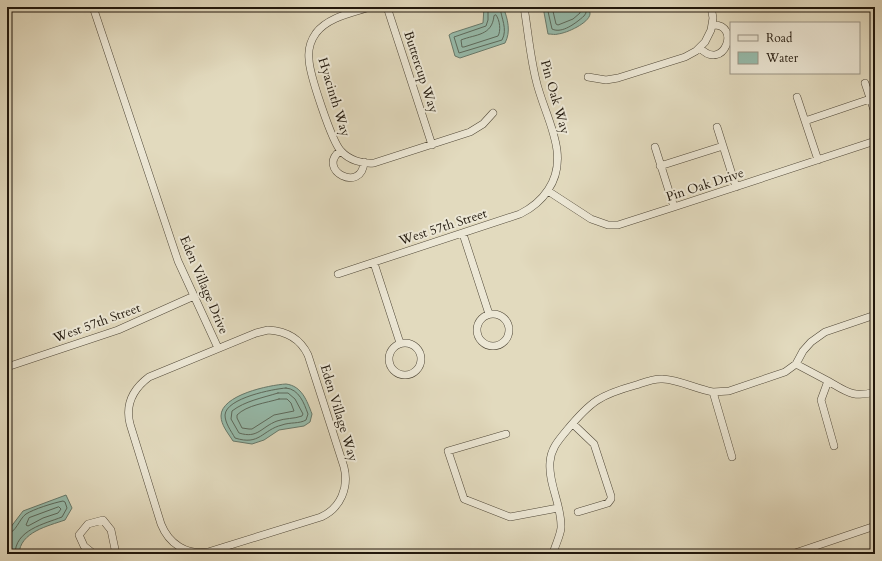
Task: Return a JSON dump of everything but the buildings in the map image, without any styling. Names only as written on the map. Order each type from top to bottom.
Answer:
[{"type":"street","name":"Eden Village Drive","points":[[93,7],[176,255],[218,348],[153,375],[136,388],[130,399],[128,412],[130,424],[161,524],[167,536],[176,545],[195,552],[208,552],[268,533]]},
{"type":"street","name":"Hyacinth Way","points":[[340,151],[335,157],[334,165],[339,174],[344,177],[352,178],[362,172],[364,162],[351,159],[340,151],[332,137],[309,65],[310,45],[315,34],[321,27],[334,19],[370,7]]},
{"type":"street","name":"Buttercup Way","points":[[387,7],[432,145]]},
{"type":"street","name":"Pin Oak Way","points":[[524,7],[536,80],[558,149],[557,171],[548,191]]},
{"type":"street","points":[[588,77],[606,80],[618,78],[691,54],[700,48],[709,37],[712,24],[711,7]]},
{"type":"street","points":[[700,48],[706,53],[718,54],[725,49],[728,40],[724,29],[720,25],[712,24]]},
{"type":"street","points":[[865,83],[875,113]]},
{"type":"street","points":[[797,97],[818,160]]},
{"type":"street","points":[[805,121],[870,99]]},
{"type":"street","points":[[364,162],[374,163],[432,145],[477,128],[490,118],[493,113]]},
{"type":"street","points":[[717,127],[736,187]]},
{"type":"street","name":"Pin Oak Drive","points":[[548,191],[591,219],[608,225],[625,223],[875,141]]},
{"type":"street","points":[[660,166],[723,146]]},
{"type":"street","points":[[655,147],[674,208]]},
{"type":"street","name":"West 57th Street","points":[[338,274],[462,234],[528,210],[538,203],[548,191]]},
{"type":"street","points":[[462,234],[489,314]]},
{"type":"street","points":[[374,263],[400,343]]},
{"type":"street","name":"West 57th Street","points":[[7,367],[118,330],[194,296]]},
{"type":"street","points":[[489,314],[497,314],[508,323],[508,335],[503,342],[498,345],[488,345],[480,339],[478,334],[479,321],[489,314]]},
{"type":"street","points":[[553,554],[559,539],[561,528],[550,470],[551,456],[555,446],[591,404],[601,397],[613,392],[652,380],[665,379],[713,392],[737,389],[785,372],[796,364],[808,345],[825,332],[875,315]]},
{"type":"street","name":"Eden Village Way","points":[[218,348],[256,333],[268,330],[284,332],[302,344],[310,358],[344,467],[346,476],[345,488],[340,500],[329,512],[322,517],[268,533]]},
{"type":"street","points":[[406,342],[412,344],[416,346],[420,353],[420,365],[413,373],[402,375],[393,370],[390,364],[390,353],[393,348],[400,343],[406,342]]},
{"type":"street","points":[[796,364],[855,395],[875,392]]},
{"type":"street","points":[[828,382],[821,400],[834,446]]},
{"type":"street","points":[[713,392],[732,457]]},
{"type":"street","points":[[573,424],[594,444],[611,496],[611,499],[608,502],[578,512]]},
{"type":"street","points":[[506,434],[448,452],[464,499],[510,517],[558,508]]},
{"type":"street","points":[[94,554],[84,546],[79,535],[88,524],[103,520],[111,530],[116,554]]},
{"type":"street","points":[[792,554],[875,526]]},
{"type":"water","points":[[484,7],[503,7],[508,25],[508,34],[505,43],[460,58],[455,56],[449,35],[483,23]]},
{"type":"water","points":[[543,7],[589,7],[590,14],[586,21],[572,30],[557,34],[548,34]]},
{"type":"water","points":[[286,384],[292,385],[303,395],[312,414],[310,422],[304,426],[279,430],[264,440],[252,444],[233,441],[225,429],[221,419],[223,409],[229,402],[247,392],[269,386]]},
{"type":"water","points":[[66,495],[72,508],[65,520],[36,531],[30,535],[24,540],[19,554],[7,554],[7,532],[23,511]]}]
